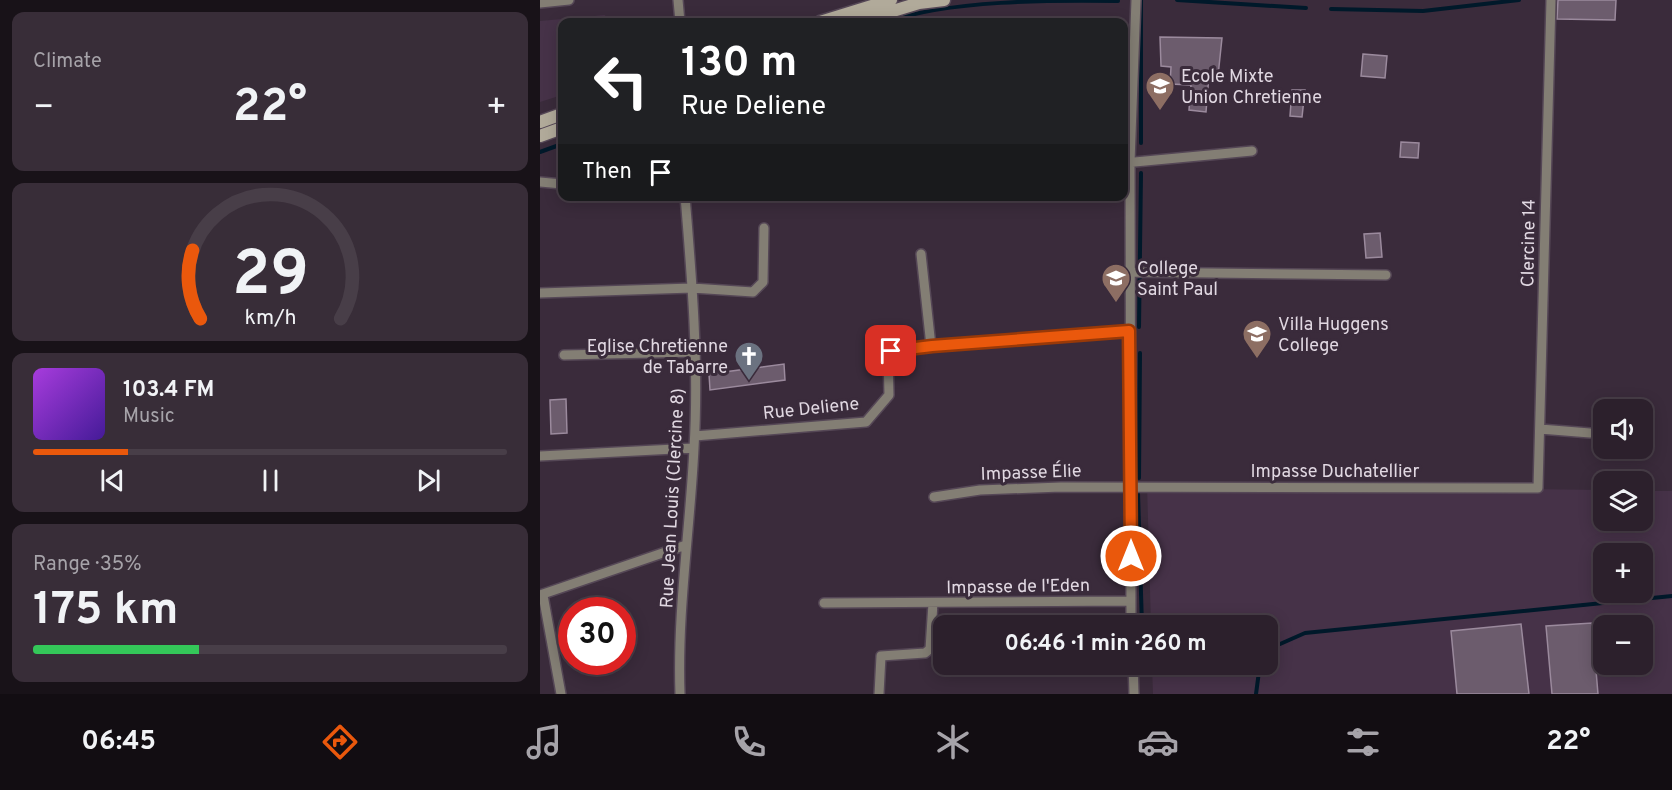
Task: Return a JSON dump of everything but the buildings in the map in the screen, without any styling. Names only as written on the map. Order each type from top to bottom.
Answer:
[{"type":"main road","points":[[832,18],[891,0]]},
{"type":"main road","points":[[871,18],[919,3],[944,0]]},
{"type":"main road","points":[[540,122],[558,115]]},
{"type":"main road","points":[[540,136],[558,129]]},
{"type":"street","points":[[540,3],[568,0]]},
{"type":"street","points":[[678,0],[680,18]]},
{"type":"street","points":[[1128,144],[1136,0]]},
{"type":"street","name":"Clercine 14","points":[[1538,488],[1551,0]]},
{"type":"street","points":[[1128,162],[1252,151]]},
{"type":"street","points":[[540,182],[558,184]]},
{"type":"street","points":[[1128,199],[1131,615]]},
{"type":"street","name":"Rue Jean Louis (Clercine 8)","points":[[680,694],[686,545],[695,436],[695,352],[685,201]]},
{"type":"street","points":[[540,293],[692,288],[753,292],[763,282],[764,228]]},
{"type":"street","points":[[921,254],[932,346]]},
{"type":"street","points":[[1130,272],[1386,275]]},
{"type":"street","name":"Rue Deliene","points":[[695,436],[866,422],[889,395],[889,353],[932,346],[1129,331]]},
{"type":"street","points":[[564,355],[695,352]]},
{"type":"street","points":[[1540,429],[1590,433]]},
{"type":"street","points":[[540,456],[694,448]]},
{"type":"street","name":"Impasse Duchatellier","points":[[1131,487],[1538,488]]},
{"type":"street","name":"Impasse Élie","points":[[934,497],[980,490],[1131,487]]},
{"type":"street","points":[[561,694],[541,595],[686,545]]},
{"type":"street","name":"Impasse de l'Eden","points":[[879,694],[881,656],[926,653],[930,649],[933,603],[1130,601]]},
{"type":"street","points":[[824,603],[933,603]]},
{"type":"street","points":[[1133,675],[1134,694]]},
{"type":"shaded area","points":[[605,15],[606,18],[572,18]]},
{"type":"shaded area","points":[[558,19],[558,96],[540,102],[540,21]]},
{"type":"shaded area","points":[[1147,484],[1593,490],[1593,531],[1653,531],[1653,491],[1672,491],[1672,694],[1153,694],[1152,675],[1278,675],[1278,615],[1151,615]]},
{"type":"waterway","points":[[1141,0],[1141,143]]},
{"type":"waterway","points":[[1177,0],[1306,8]]},
{"type":"waterway","points":[[1331,9],[1423,11],[1519,0]]},
{"type":"waterway","points":[[902,18],[969,5],[1032,1],[1118,1]]},
{"type":"waterway","points":[[540,152],[558,145]]},
{"type":"waterway","points":[[1139,327],[1141,173]]},
{"type":"waterway","points":[[1139,478],[1140,353]]},
{"type":"waterway","points":[[1138,493],[1142,615]]},
{"type":"waterway","points":[[1278,645],[1305,633],[1672,596]]},
{"type":"waterway","points":[[1256,694],[1259,675]]},
{"type":"place","name":"Ecole Mixte Union Chretienne","points":[[1160,112]]},
{"type":"place","name":"College Saint Paul","points":[[1116,304]]},
{"type":"place","name":"Villa Huggens College","points":[[1257,360]]},
{"type":"place","name":"Eglise Chretienne de Tabarre","points":[[749,382]]},
{"type":"route","points":[[891,351],[1129,331],[1131,556]]}]
